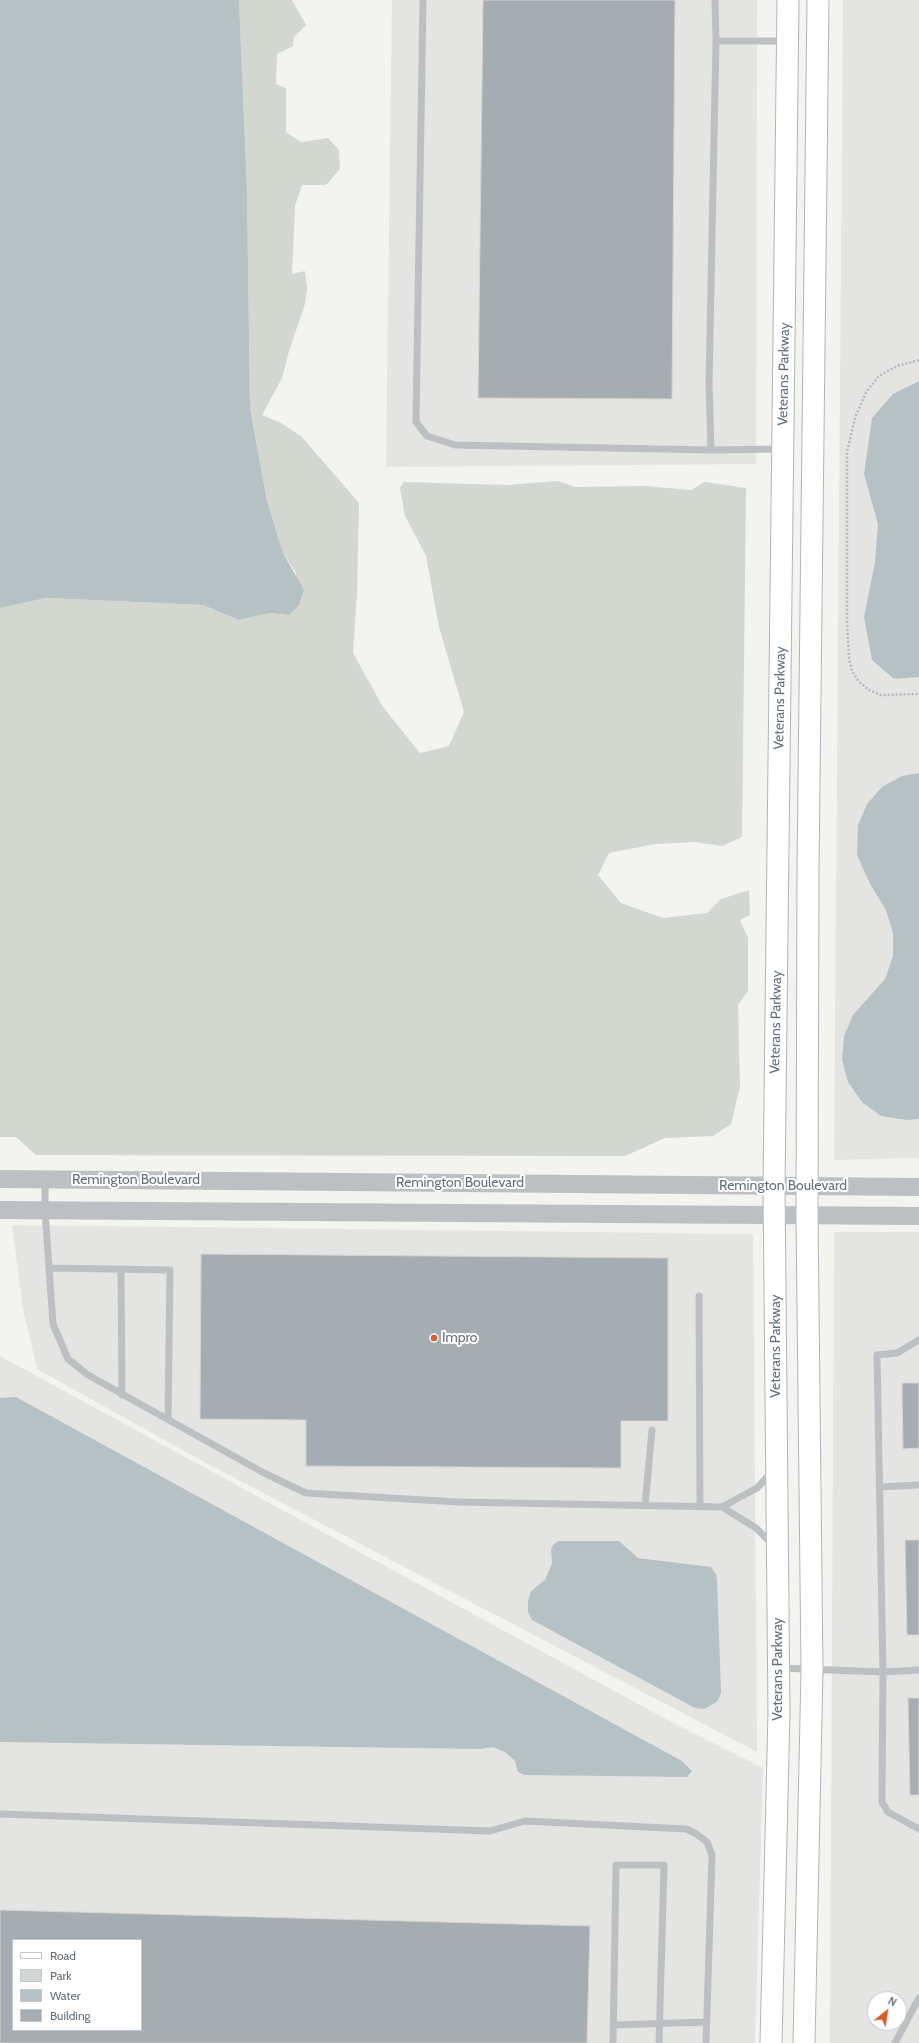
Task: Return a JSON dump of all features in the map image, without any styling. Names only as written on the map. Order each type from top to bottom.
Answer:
[{"type":"main road","name":"Veterans Parkway","points":[[771,2043],[778,1668],[774,1186],[788,0]]},
{"type":"main road","name":"Veterans Parkway","points":[[804,2043],[812,1670],[807,1186],[808,869],[818,0]]},
{"type":"street","name":"Remington Boulevard","points":[[0,1179],[919,1187]]},
{"type":"street","name":"Remington Boulevard","points":[[0,1210],[919,1216]]},
{"type":"lane","points":[[422,0],[416,422],[427,436],[455,445],[711,450],[783,449]]},
{"type":"lane","points":[[711,450],[709,383],[716,0]]},
{"type":"lane","points":[[716,41],[787,41]]},
{"type":"lane","points":[[45,1180],[53,1324],[68,1359],[88,1376],[264,1473],[306,1493],[458,1502],[722,1507],[757,1488],[777,1468]]},
{"type":"lane","points":[[49,1268],[170,1270],[168,1420]]},
{"type":"lane","points":[[121,1269],[122,1395]]},
{"type":"lane","points":[[699,1296],[700,1507]]},
{"type":"lane","points":[[919,1340],[897,1353],[877,1355],[883,1672],[882,1802],[888,1812],[919,1829]]},
{"type":"lane","points":[[645,1506],[652,1430]]},
{"type":"lane","points":[[879,1487],[919,1485]]},
{"type":"lane","points":[[722,1507],[756,1528],[777,1550]]},
{"type":"lane","points":[[778,1668],[883,1672],[919,1670]]},
{"type":"lane","points":[[0,1814],[490,1831],[525,1821],[686,1829],[695,1833],[706,1842],[712,1854],[706,2043]]},
{"type":"lane","points":[[613,2043],[616,1865],[664,1865],[659,2043]]},
{"type":"lane","points":[[895,2043],[919,1998]]},
{"type":"lane","points":[[613,2025],[707,2022]]},
{"type":"path","points":[[919,360],[897,366],[880,376],[866,392],[855,418],[847,452],[847,621],[849,658],[852,671],[859,682],[869,690],[881,695],[919,694]]},
{"type":"shaded area","points":[[392,0],[757,0],[756,464],[386,467]]},
{"type":"shaded area","points":[[843,0],[919,0],[919,1158],[834,1160]]},
{"type":"shaded area","points":[[12,1225],[753,1234],[757,1752],[206,1463],[37,1369],[23,1309]]},
{"type":"shaded area","points":[[834,1232],[919,1232],[919,2043],[830,2043]]},
{"type":"shaded area","points":[[0,1356],[675,1724],[763,1768],[755,2043],[0,2043]]},
{"type":"green space","points":[[239,0],[292,0],[306,25],[294,37],[293,46],[277,54],[276,84],[286,88],[286,132],[301,142],[328,138],[339,150],[340,169],[326,185],[302,185],[295,206],[292,274],[305,271],[307,289],[305,304],[289,351],[282,378],[262,415],[281,423],[301,436],[359,503],[357,594],[353,653],[383,707],[420,753],[449,746],[464,712],[439,627],[426,556],[405,516],[400,488],[403,482],[507,485],[558,481],[576,487],[645,486],[691,490],[705,482],[746,488],[742,837],[722,846],[695,842],[655,844],[609,853],[598,875],[621,903],[663,918],[707,913],[721,899],[749,890],[750,915],[740,920],[748,938],[748,991],[738,1005],[740,1087],[731,1124],[713,1136],[665,1138],[625,1156],[36,1155],[16,1137],[0,1137],[0,608],[46,598],[203,605],[239,620],[270,613],[289,615],[296,573],[283,553],[267,501],[250,408],[247,190]]},
{"type":"water","points":[[0,0],[239,0],[247,190],[250,408],[267,501],[283,553],[304,590],[299,605],[289,615],[270,613],[239,620],[203,605],[46,598],[0,608]]},
{"type":"water","points":[[919,381],[919,677],[894,679],[872,660],[864,617],[875,562],[878,524],[864,474],[872,418],[893,394]]},
{"type":"water","points":[[919,773],[919,1119],[906,1120],[881,1116],[862,1102],[848,1082],[842,1060],[844,1036],[853,1015],[885,979],[893,956],[893,933],[886,910],[870,884],[857,855],[858,825],[867,804],[882,787],[902,776]]},
{"type":"water","points":[[16,1397],[682,1761],[692,1771],[687,1777],[524,1775],[518,1772],[515,1761],[505,1752],[493,1747],[481,1749],[0,1742],[0,1398]]},
{"type":"water","points":[[558,1541],[619,1541],[638,1558],[711,1567],[716,1574],[717,1580],[721,1693],[718,1701],[704,1709],[695,1708],[532,1620],[528,1612],[528,1601],[531,1591],[545,1580],[552,1563],[551,1549]]},
{"type":"building","points":[[483,0],[675,0],[672,399],[478,398]]},
{"type":"building","name":"Impro","points":[[201,1254],[668,1258],[668,1421],[621,1421],[621,1468],[306,1466],[306,1420],[200,1419]]},
{"type":"building","points":[[902,1383],[919,1383],[919,1448],[903,1449]]},
{"type":"building","points":[[905,1540],[919,1540],[919,1635],[907,1635]]},
{"type":"building","points":[[908,1698],[919,1698],[919,1795],[910,1795]]},
{"type":"building","points":[[0,1910],[590,1926],[587,2043],[0,2043]]},
{"type":"place","name":"Impro","points":[[434,1338]]}]
